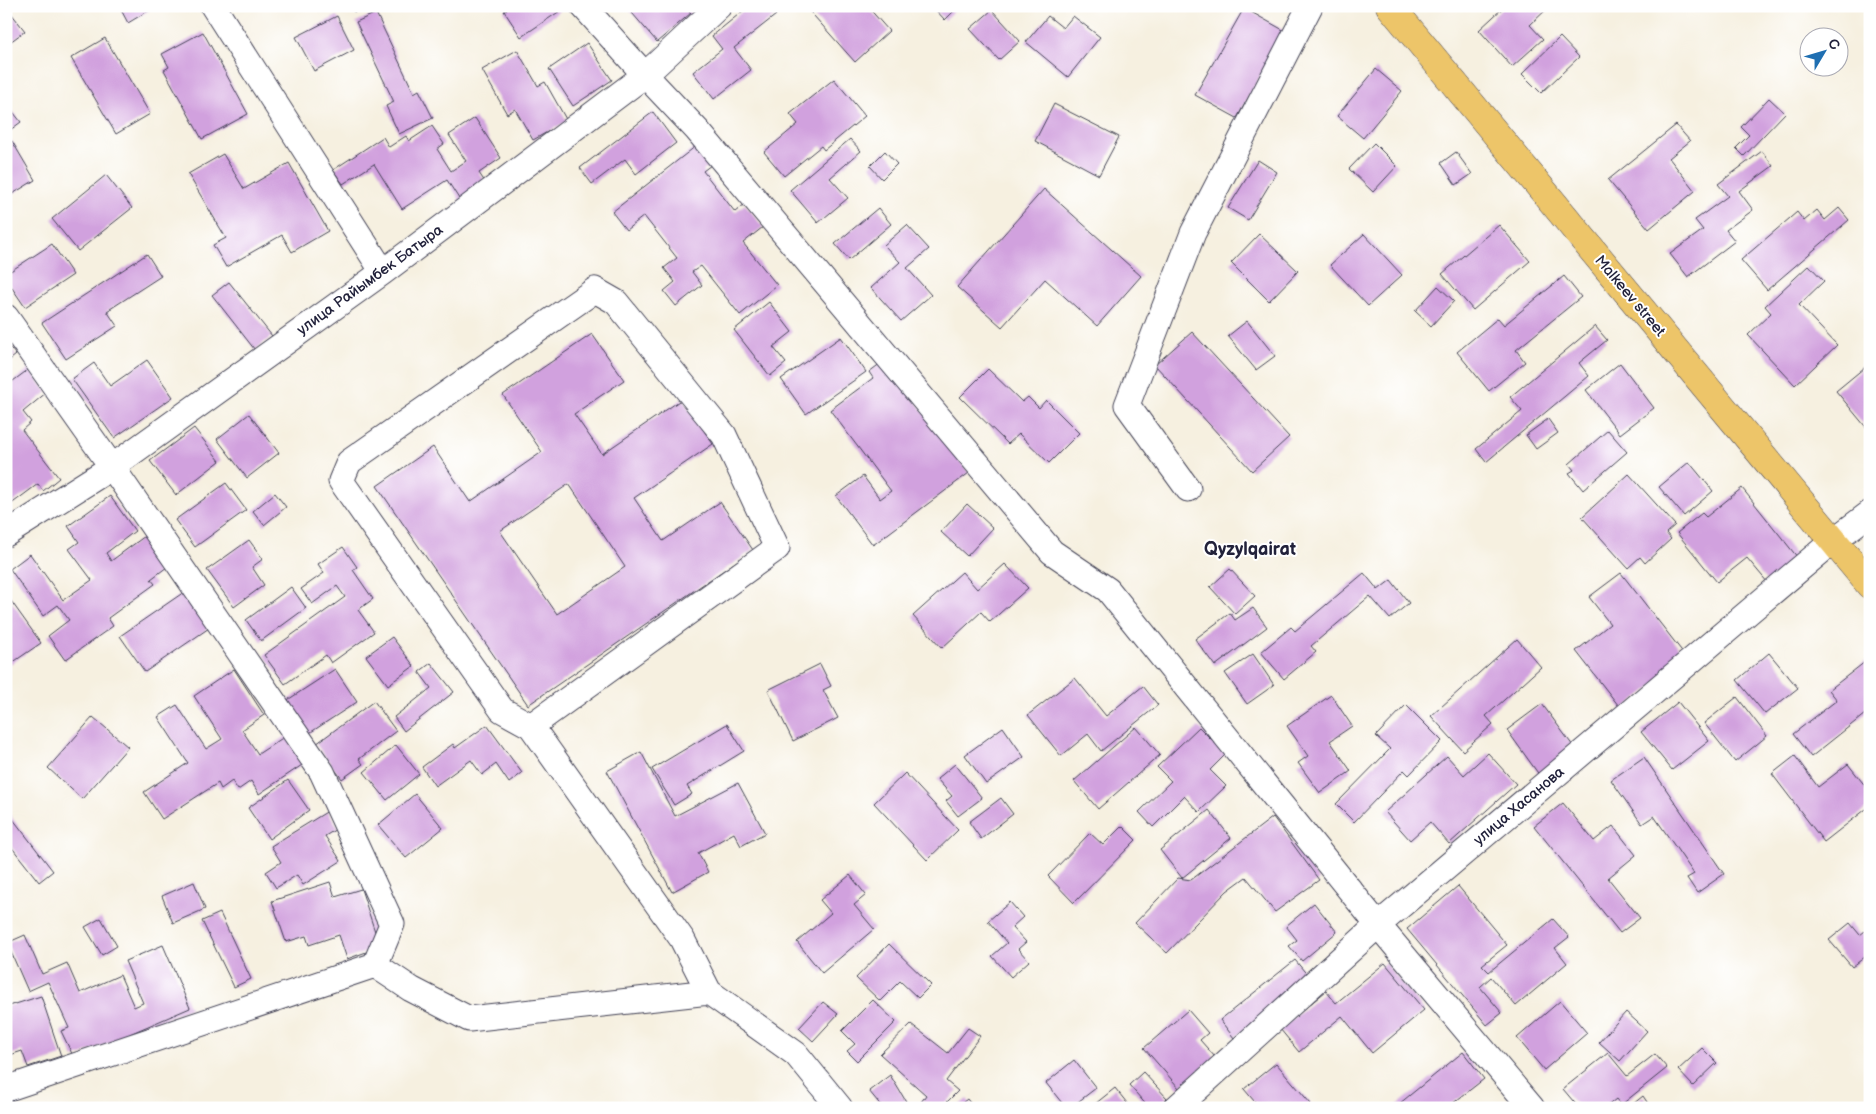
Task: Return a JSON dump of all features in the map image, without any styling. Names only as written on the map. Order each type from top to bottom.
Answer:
[{"type":"main road","name":"Malkeev street","points":[[1390,6],[1870,585]]},
{"type":"street","points":[[213,6],[383,272]]},
{"type":"street","points":[[583,6],[698,130],[1052,552],[1108,590],[1378,925],[1532,1108]]},
{"type":"street","name":"улица Райымбек Батыра","points":[[6,534],[112,467],[383,272],[645,75],[719,6]]},
{"type":"street","points":[[1188,489],[1127,405],[1193,233],[1310,6]]},
{"type":"street","points":[[531,726],[777,548],[724,434],[616,302],[595,290],[349,462],[341,481],[502,710],[531,726],[682,939],[709,992],[796,1054],[840,1108]]},
{"type":"street","points":[[6,317],[322,772],[392,924],[375,965],[6,1089]]},
{"type":"street","name":"улица Хасанова","points":[[1176,1108],[1378,925],[1833,541],[1870,513]]},
{"type":"street","points":[[375,965],[411,989],[469,1019],[709,992]]},
{"type":"building","points":[[119,6],[156,6],[128,23]]},
{"type":"building","points":[[350,6],[363,6],[354,12]]},
{"type":"building","points":[[511,6],[557,6],[560,11],[521,37],[504,11]]},
{"type":"building","points":[[626,6],[685,6],[691,13],[657,42]]},
{"type":"building","points":[[749,6],[769,6],[776,15],[734,48],[751,70],[714,99],[693,72],[722,49],[712,36]]},
{"type":"building","points":[[805,6],[867,6],[889,31],[855,62]]},
{"type":"building","points":[[932,6],[959,6],[945,20]]},
{"type":"building","points":[[1505,6],[1550,6],[1530,25],[1543,39],[1512,67],[1479,30]]},
{"type":"building","points":[[1244,8],[1285,31],[1237,118],[1195,95]]},
{"type":"building","points":[[992,10],[1020,41],[999,60],[970,29]]},
{"type":"building","points":[[11,13],[25,31],[6,45],[6,16]]},
{"type":"building","points":[[376,13],[414,93],[419,90],[433,118],[399,134],[386,106],[394,102],[356,22]]},
{"type":"building","points":[[337,16],[354,50],[314,71],[296,37]]},
{"type":"building","points":[[1048,16],[1063,28],[1073,16],[1100,37],[1068,77],[1026,42]]},
{"type":"building","points":[[203,32],[248,114],[202,139],[164,70],[169,67],[162,54]]},
{"type":"building","points":[[1560,37],[1579,57],[1541,93],[1522,74]]},
{"type":"building","points":[[105,38],[150,114],[116,134],[71,58]]},
{"type":"building","points":[[587,43],[612,80],[573,106],[549,69]]},
{"type":"building","points":[[517,50],[538,86],[545,82],[567,121],[533,140],[515,109],[507,114],[482,70]]},
{"type":"building","points":[[1376,69],[1402,91],[1363,138],[1337,116]]},
{"type":"building","points":[[834,79],[865,116],[824,150],[821,146],[784,176],[764,152],[798,124],[790,114]]},
{"type":"building","points":[[1769,98],[1785,113],[1744,156],[1736,148],[1749,135],[1741,127]]},
{"type":"building","points":[[1054,104],[1119,137],[1099,175],[1035,141]]},
{"type":"building","points":[[10,108],[21,122],[6,133],[6,111]]},
{"type":"building","points":[[653,112],[676,143],[636,174],[625,159],[592,184],[580,168]]},
{"type":"building","points":[[475,118],[501,158],[479,173],[487,185],[461,202],[447,180],[402,209],[374,164],[343,184],[333,170],[383,137],[389,147],[406,136],[409,141],[432,126],[444,144],[437,149],[451,171],[466,161],[449,135]]},
{"type":"building","points":[[1676,125],[1690,141],[1669,158],[1695,191],[1649,229],[1608,180]]},
{"type":"building","points":[[850,139],[861,151],[830,178],[848,198],[818,223],[790,190]]},
{"type":"building","points":[[12,141],[35,180],[6,198],[6,144]]},
{"type":"building","points":[[1374,143],[1397,166],[1373,192],[1349,169]]},
{"type":"building","points":[[696,146],[711,165],[703,171],[735,212],[745,204],[763,227],[743,243],[777,285],[740,315],[701,266],[692,272],[702,285],[676,306],[664,291],[675,282],[664,268],[677,258],[644,216],[626,230],[612,212]]},
{"type":"building","points":[[885,151],[897,164],[882,179],[870,166]]},
{"type":"building","points":[[1762,151],[1773,166],[1739,191],[1753,210],[1726,230],[1735,241],[1688,277],[1670,254],[1703,230],[1695,220],[1728,196],[1718,184]]},
{"type":"building","points":[[1456,152],[1472,174],[1456,185],[1441,163]]},
{"type":"building","points":[[223,154],[244,189],[289,163],[328,231],[292,252],[282,235],[226,267],[213,245],[226,238],[188,174]]},
{"type":"building","points":[[1258,160],[1277,172],[1248,220],[1228,208]]},
{"type":"building","points":[[106,175],[132,208],[78,251],[52,219]]},
{"type":"building","points":[[1044,189],[1141,276],[1097,326],[1045,279],[1002,327],[957,287]]},
{"type":"building","points":[[878,208],[891,224],[849,260],[835,244]]},
{"type":"building","points":[[1839,208],[1849,220],[1767,290],[1741,260],[1797,212],[1804,221],[1817,210],[1825,220]]},
{"type":"building","points":[[907,225],[929,249],[907,268],[931,295],[901,321],[871,288],[900,262],[884,245]]},
{"type":"building","points":[[1499,225],[1530,261],[1473,310],[1442,274]]},
{"type":"building","points":[[1259,234],[1298,271],[1269,301],[1231,263]]},
{"type":"building","points":[[1364,234],[1402,275],[1368,306],[1330,265]]},
{"type":"building","points":[[52,244],[73,275],[25,307],[6,279],[6,274]]},
{"type":"building","points":[[147,254],[161,276],[107,311],[117,326],[66,359],[42,323]]},
{"type":"building","points":[[1809,265],[1824,281],[1799,305],[1837,345],[1795,385],[1748,335],[1771,313],[1765,306]]},
{"type":"building","points":[[1564,276],[1581,297],[1516,350],[1525,362],[1489,391],[1457,352],[1498,318],[1504,325]]},
{"type":"building","points":[[229,282],[272,336],[255,350],[212,295]]},
{"type":"building","points":[[1438,286],[1454,301],[1431,326],[1415,311]]},
{"type":"building","points":[[769,302],[792,332],[773,347],[786,363],[770,376],[734,330]]},
{"type":"building","points":[[1247,321],[1275,356],[1256,370],[1228,336]]},
{"type":"building","points":[[1595,326],[1607,340],[1579,363],[1589,376],[1486,462],[1476,449],[1522,411],[1510,397]]},
{"type":"building","points":[[1192,332],[1289,437],[1252,471],[1155,365]]},
{"type":"building","points":[[592,334],[624,380],[574,414],[602,454],[682,399],[713,444],[634,498],[663,541],[720,502],[753,550],[528,705],[377,486],[433,447],[470,502],[542,452],[503,395]],"holes":[[[569,484],[625,567],[557,614],[500,531]]]},
{"type":"building","points":[[841,337],[866,372],[806,414],[781,379]]},
{"type":"building","points":[[6,343],[16,355],[6,363]]},
{"type":"building","points":[[147,360],[173,397],[114,438],[72,379],[94,363],[110,386]]},
{"type":"building","points":[[885,360],[969,473],[873,545],[836,496],[863,476],[880,499],[891,491],[830,410],[873,378],[869,372]]},
{"type":"building","points":[[1620,363],[1654,408],[1620,434],[1586,390]]},
{"type":"building","points":[[1870,363],[1870,432],[1836,391]]},
{"type":"building","points":[[29,369],[47,392],[23,412],[31,422],[22,430],[59,478],[43,491],[38,484],[6,508],[6,381],[9,384]]},
{"type":"building","points":[[988,369],[1022,402],[1028,397],[1039,408],[1046,400],[1079,433],[1049,463],[1019,434],[1008,444],[960,397]]},
{"type":"building","points":[[249,414],[279,453],[247,478],[217,439]]},
{"type":"building","points":[[1548,419],[1558,433],[1536,449],[1526,435]]},
{"type":"building","points":[[194,428],[220,461],[176,495],[150,461]]},
{"type":"building","points":[[1608,430],[1627,452],[1583,490],[1569,473],[1574,470],[1569,464]]},
{"type":"building","points":[[1689,462],[1713,491],[1684,516],[1659,487]]},
{"type":"building","points":[[1629,474],[1675,525],[1666,533],[1671,539],[1645,563],[1640,557],[1628,568],[1582,517]]},
{"type":"building","points":[[226,483],[246,510],[195,547],[175,520]]},
{"type":"building","points":[[1742,488],[1798,558],[1768,583],[1747,558],[1717,582],[1677,533],[1702,513],[1706,517]]},
{"type":"building","points":[[275,493],[286,507],[264,525],[253,511]]},
{"type":"building","points":[[110,496],[135,531],[106,553],[111,561],[145,536],[167,567],[151,579],[155,584],[108,618],[113,626],[65,660],[48,636],[69,620],[58,605],[43,616],[10,569],[30,554],[63,600],[92,580],[69,549],[79,542],[68,526]]},
{"type":"building","points":[[967,504],[993,528],[967,556],[941,532]]},
{"type":"building","points":[[249,540],[263,559],[252,567],[264,585],[234,607],[207,570]]},
{"type":"building","points":[[343,547],[357,567],[353,570],[373,599],[358,610],[374,632],[331,663],[326,655],[285,684],[264,655],[345,597],[337,586],[312,604],[301,589],[324,573],[318,564]]},
{"type":"building","points":[[1005,564],[1028,588],[990,622],[981,612],[942,648],[913,616],[962,572],[977,589]]},
{"type":"building","points":[[1230,569],[1255,596],[1235,614],[1210,587]]},
{"type":"building","points":[[1364,573],[1378,590],[1391,580],[1409,603],[1390,619],[1370,596],[1311,646],[1316,652],[1284,679],[1261,652],[1291,627],[1295,631]]},
{"type":"building","points":[[1621,573],[1688,659],[1622,710],[1576,651],[1610,624],[1589,597]]},
{"type":"building","points":[[291,587],[306,608],[261,641],[246,620]]},
{"type":"building","points":[[187,590],[212,626],[145,672],[120,636]]},
{"type":"building","points":[[6,594],[41,643],[6,667]]},
{"type":"building","points":[[1253,608],[1267,627],[1215,666],[1195,639],[1230,613],[1235,620]]},
{"type":"building","points":[[392,637],[414,666],[388,685],[366,656]]},
{"type":"building","points":[[1517,639],[1541,667],[1486,716],[1493,724],[1463,751],[1431,716]]},
{"type":"building","points":[[1769,653],[1798,688],[1765,714],[1737,680]]},
{"type":"building","points":[[1253,654],[1274,685],[1247,704],[1225,673]]},
{"type":"building","points":[[1870,658],[1870,710],[1811,757],[1793,734],[1837,700],[1829,690]]},
{"type":"building","points":[[431,663],[454,692],[404,731],[394,717],[431,688],[419,672]]},
{"type":"building","points":[[820,664],[831,686],[823,690],[838,718],[793,741],[768,690]]},
{"type":"building","points":[[234,669],[264,715],[242,730],[258,754],[287,735],[305,763],[259,794],[251,781],[238,790],[232,781],[221,789],[218,783],[162,819],[144,792],[188,763],[158,717],[177,705],[206,749],[222,739],[194,696]]},
{"type":"building","points":[[335,669],[357,702],[308,734],[286,701]]},
{"type":"building","points":[[1075,678],[1106,716],[1143,686],[1158,705],[1101,751],[1088,734],[1061,756],[1028,715]]},
{"type":"building","points":[[1331,695],[1352,726],[1330,741],[1351,771],[1320,793],[1298,763],[1308,756],[1287,726]]},
{"type":"building","points":[[1737,697],[1767,736],[1735,762],[1704,723]]},
{"type":"building","points":[[374,701],[396,731],[359,759],[363,764],[342,779],[316,744]]},
{"type":"building","points":[[1678,702],[1709,741],[1672,770],[1641,732]]},
{"type":"building","points":[[1542,704],[1576,750],[1540,776],[1507,730]]},
{"type":"building","points":[[1406,705],[1442,741],[1409,775],[1404,770],[1354,822],[1336,804],[1390,749],[1376,736]]},
{"type":"building","points":[[93,717],[128,747],[82,799],[48,768]]},
{"type":"building","points":[[727,724],[744,751],[687,786],[692,794],[674,805],[652,769]]},
{"type":"building","points":[[487,725],[522,773],[509,783],[496,764],[482,775],[471,760],[435,786],[422,767],[453,744],[455,748]]},
{"type":"building","points":[[1003,727],[1024,757],[986,784],[965,755]]},
{"type":"building","points":[[1136,727],[1160,755],[1098,809],[1074,781]]},
{"type":"building","points":[[1199,727],[1226,754],[1210,770],[1226,786],[1199,812],[1184,796],[1153,827],[1139,812],[1171,781],[1157,767]]},
{"type":"building","points":[[396,745],[419,774],[387,800],[364,772]]},
{"type":"building","points":[[641,752],[675,816],[738,783],[765,833],[741,846],[734,833],[698,853],[708,872],[672,892],[607,771]]},
{"type":"building","points":[[1488,753],[1516,784],[1449,844],[1430,822],[1410,840],[1385,812],[1447,756],[1464,775]]},
{"type":"building","points":[[1795,756],[1818,787],[1848,764],[1870,792],[1870,806],[1824,842],[1772,774]]},
{"type":"building","points":[[1644,757],[1724,874],[1697,893],[1687,878],[1694,874],[1654,816],[1642,824],[1611,780]]},
{"type":"building","points":[[955,764],[982,798],[958,816],[946,801],[952,796],[937,779]]},
{"type":"building","points":[[905,773],[958,830],[927,860],[874,803]]},
{"type":"building","points":[[288,780],[309,810],[269,839],[248,808]]},
{"type":"building","points":[[415,794],[443,828],[406,858],[378,825]]},
{"type":"building","points":[[1001,798],[1013,814],[981,839],[969,822]]},
{"type":"building","points":[[1563,803],[1594,841],[1613,826],[1636,855],[1608,878],[1640,918],[1620,933],[1534,826]]},
{"type":"building","points":[[6,810],[53,871],[39,882],[6,840]]},
{"type":"building","points":[[1209,810],[1231,838],[1182,878],[1160,850]]},
{"type":"building","points":[[328,811],[338,828],[325,836],[341,861],[303,885],[297,875],[276,888],[266,872],[281,862],[271,846]]},
{"type":"building","points":[[1273,817],[1319,880],[1275,912],[1246,877],[1227,891],[1167,953],[1135,923],[1178,878],[1191,880]]},
{"type":"building","points":[[1122,826],[1136,840],[1074,903],[1048,876],[1090,833],[1103,845]]},
{"type":"building","points":[[850,875],[866,895],[854,905],[874,929],[822,973],[797,942],[831,913],[820,900]]},
{"type":"building","points":[[194,882],[205,909],[173,923],[162,896]]},
{"type":"building","points":[[330,882],[335,897],[361,889],[380,947],[347,959],[339,935],[309,945],[306,936],[286,942],[272,901]]},
{"type":"building","points":[[1458,886],[1507,945],[1482,965],[1489,972],[1553,919],[1569,937],[1555,948],[1567,963],[1516,1006],[1491,977],[1480,987],[1502,1013],[1487,1025],[1407,929]]},
{"type":"building","points":[[1010,902],[1023,917],[1012,927],[1026,942],[1018,949],[1029,961],[1011,977],[992,956],[1007,943],[988,921]]},
{"type":"building","points":[[1314,903],[1337,932],[1302,961],[1289,946],[1297,940],[1286,926]]},
{"type":"building","points":[[220,913],[251,979],[234,987],[202,921]]},
{"type":"building","points":[[101,918],[117,946],[102,955],[85,927]]},
{"type":"building","points":[[1850,923],[1860,935],[1870,927],[1870,953],[1852,967],[1829,940]]},
{"type":"building","points":[[25,935],[42,974],[67,963],[80,993],[120,975],[134,1007],[143,1003],[125,961],[163,945],[190,1008],[74,1058],[61,1031],[69,1028],[48,982],[28,991],[7,943]]},
{"type":"building","points":[[889,944],[931,985],[918,998],[900,981],[880,1001],[856,978]]},
{"type":"building","points":[[1295,960],[1309,977],[1234,1038],[1220,1020]]},
{"type":"building","points":[[1385,963],[1424,1010],[1372,1053],[1342,1016],[1299,1052],[1280,1029],[1326,991],[1336,1003]]},
{"type":"building","points":[[41,996],[61,1056],[28,1067],[22,1051],[10,1055],[6,1043],[6,1007]]},
{"type":"building","points":[[873,1000],[896,1022],[857,1061],[847,1051],[855,1044],[842,1031]]},
{"type":"building","points":[[1560,1001],[1587,1033],[1544,1070],[1517,1038]]},
{"type":"building","points":[[823,1002],[838,1014],[813,1041],[799,1028]]},
{"type":"building","points":[[1188,1010],[1208,1033],[1200,1040],[1215,1057],[1179,1088],[1144,1048]]},
{"type":"building","points":[[1626,1012],[1647,1031],[1620,1061],[1599,1042]]},
{"type":"building","points":[[911,1024],[948,1053],[968,1028],[980,1036],[946,1081],[958,1091],[941,1108],[917,1108],[926,1095],[880,1054]]},
{"type":"building","points":[[1702,1048],[1717,1063],[1693,1086],[1678,1070]]},
{"type":"building","points":[[1463,1052],[1484,1079],[1452,1104],[1455,1108],[1394,1108]]},
{"type":"building","points":[[1608,1053],[1627,1076],[1655,1054],[1667,1068],[1621,1105],[1616,1099],[1605,1108],[1579,1108],[1563,1089]]},
{"type":"building","points":[[1074,1060],[1096,1088],[1070,1108],[1066,1108],[1046,1083]]},
{"type":"building","points":[[1276,1063],[1311,1104],[1307,1108],[1260,1108],[1244,1089]]},
{"type":"building","points":[[1143,1072],[1167,1098],[1157,1108],[1149,1108],[1129,1085]]},
{"type":"building","points":[[890,1075],[910,1108],[883,1108],[869,1091]]},
{"type":"building","points":[[1115,1088],[1131,1108],[1090,1108]]},
{"type":"building","points":[[1643,1096],[1651,1108],[1628,1108]]},
{"type":"building","points":[[967,1099],[974,1108],[956,1108]]},
{"type":"district","name":"Qyzylqairat","points":[[1250,549]]}]
